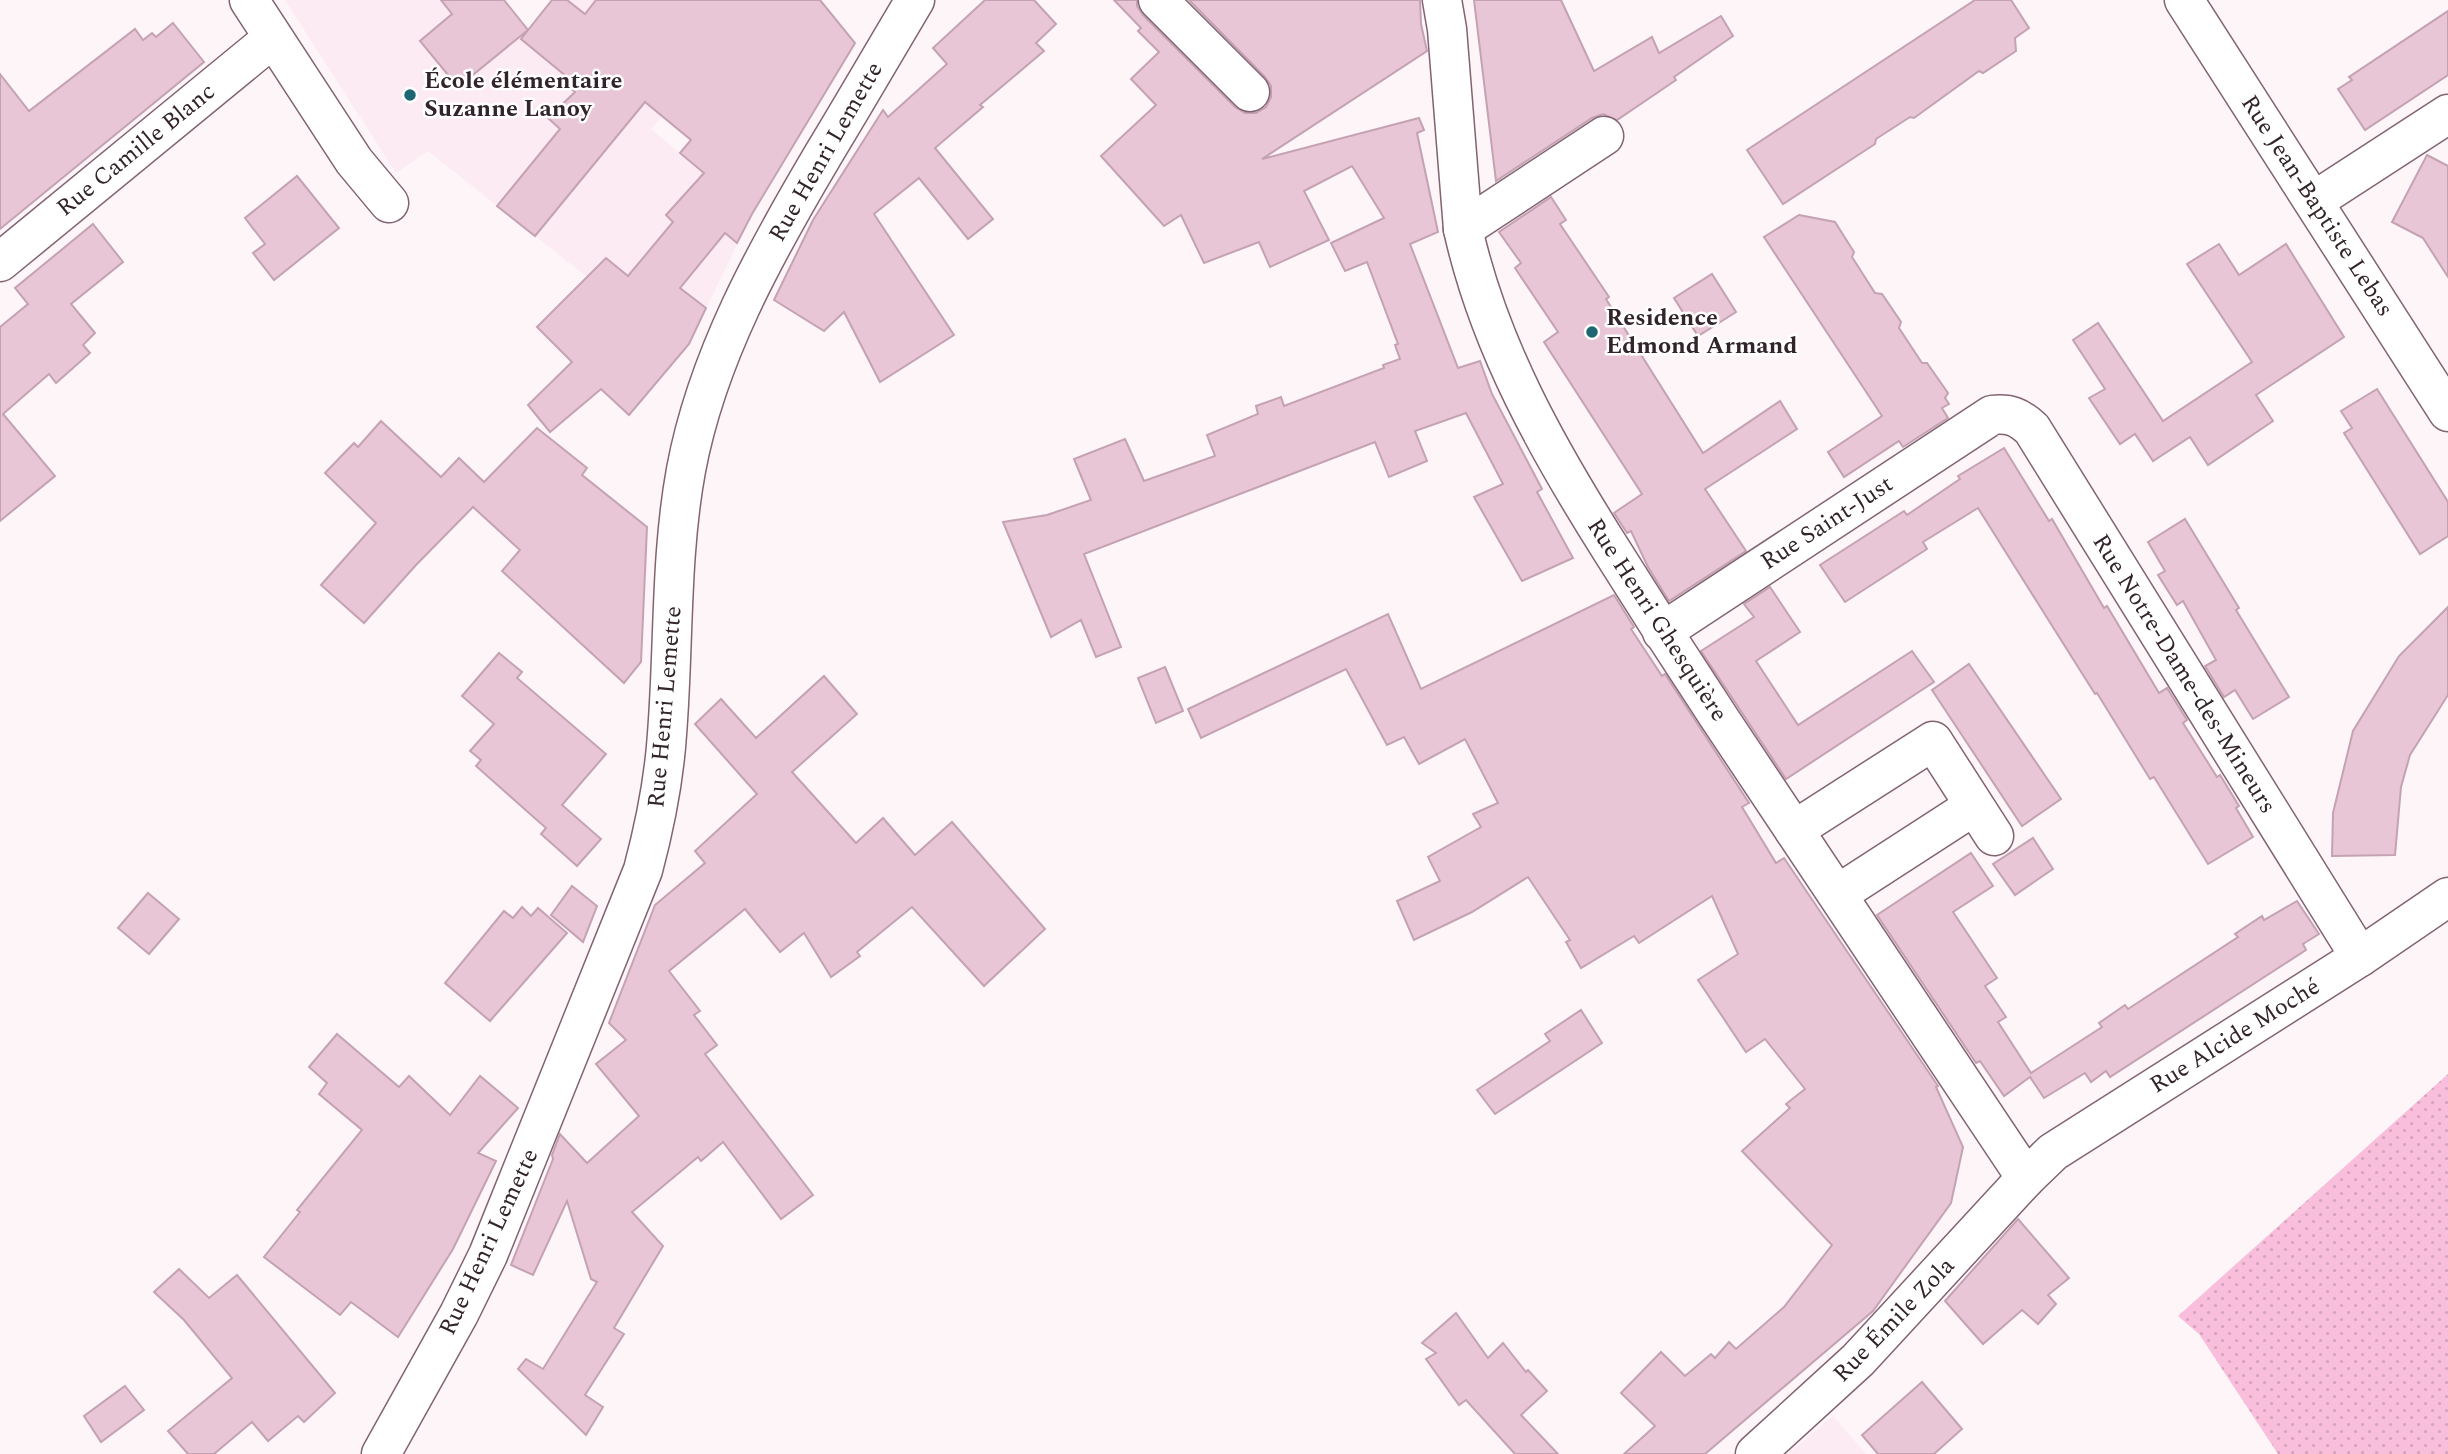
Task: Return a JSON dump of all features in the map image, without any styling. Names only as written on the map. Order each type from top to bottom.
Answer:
[{"type":"street","points":[[249,0],[354,162],[389,203]]},
{"type":"street","name":"Rue Henri Lemette","points":[[381,1454],[459,1314],[488,1255],[643,870],[656,817],[665,761],[682,496],[693,439],[713,374],[734,321],[792,208],[915,0]]},
{"type":"street","points":[[1158,0],[1250,92]]},
{"type":"street","name":"Rue Henri Ghesquière","points":[[1442,0],[1447,29],[1463,229],[1481,299],[1539,426],[1567,480],[1662,632],[2026,1178]]},
{"type":"street","name":"Rue Jean-Baptiste Lebas","points":[[2184,0],[2448,412]]},
{"type":"street","name":"Rue Camille Blanc","points":[[0,262],[272,38]]},
{"type":"street","points":[[2314,201],[2448,114]]},
{"type":"street","points":[[1463,229],[1604,136]]},
{"type":"street","name":"Rue Saint-Just","points":[[1662,632],[1992,415]]},
{"type":"street","name":"Rue Notre-Dame-des-Mineurs","points":[[1992,415],[2012,415],[2032,429],[2360,957]]},
{"type":"street","points":[[1794,830],[1933,741],[1984,821],[1838,894]]},
{"type":"street","name":"Rue Alcide Moché","points":[[2026,1178],[2053,1152],[2074,1138],[2360,957],[2448,897]]},
{"type":"street","name":"Rue Émile Zola","points":[[1755,1454],[1858,1360],[2026,1178]]},
{"type":"shaded area","points":[[285,0],[504,0],[529,27],[551,0],[602,0],[697,77],[651,129],[752,214],[684,354],[428,151],[396,173]]},
{"type":"shaded area","points":[[2448,1074],[2448,1454],[2278,1454],[2199,1334],[2178,1316]]},
{"type":"shaded area","points":[[1833,1416],[1866,1454],[1788,1454]]},
{"type":"building","points":[[441,0],[504,0],[528,30],[458,87],[420,41],[452,14]]},
{"type":"building","points":[[552,0],[567,0],[585,14],[596,0],[820,0],[855,43],[737,243],[725,233],[680,288],[706,308],[689,344],[629,415],[601,389],[550,432],[528,405],[572,362],[537,327],[606,258],[628,276],[673,222],[666,215],[704,173],[680,153],[691,140],[645,102],[535,236],[497,206],[560,129],[548,118],[575,92],[563,82],[567,77],[521,39]]},
{"type":"building","points":[[985,0],[1034,0],[1056,24],[1036,43],[1044,51],[980,105],[983,107],[935,148],[993,219],[968,239],[919,178],[874,214],[954,335],[880,382],[844,312],[824,331],[774,300],[813,220],[883,110],[888,117],[947,64],[933,48]]},
{"type":"building","points":[[1114,0],[1137,0],[1137,6],[1143,15],[1235,107],[1245,113],[1256,113],[1266,107],[1271,97],[1271,86],[1189,0],[1420,0],[1421,24],[1427,51],[1262,159],[1419,118],[1424,130],[1417,133],[1438,232],[1410,244],[1458,368],[1480,361],[1492,394],[1542,489],[1537,492],[1573,558],[1522,581],[1474,497],[1503,484],[1466,413],[1415,431],[1427,461],[1389,477],[1375,442],[1084,554],[1121,647],[1096,657],[1081,620],[1051,637],[1003,522],[1047,515],[1091,500],[1074,459],[1125,439],[1144,481],[1215,456],[1207,435],[1258,414],[1256,406],[1281,397],[1284,406],[1384,368],[1383,365],[1400,359],[1395,345],[1398,344],[1367,262],[1345,271],[1331,243],[1384,218],[1352,166],[1304,191],[1329,240],[1270,267],[1259,242],[1204,263],[1181,215],[1164,226],[1101,156],[1156,105],[1131,79],[1159,52],[1138,31],[1141,28]]},
{"type":"building","points":[[1474,0],[1561,0],[1594,71],[1652,37],[1659,53],[1721,16],[1733,36],[1674,77],[1676,80],[1617,120],[1603,114],[1592,118],[1496,181]]},
{"type":"building","points":[[1975,0],[2011,0],[2029,28],[2015,38],[2016,51],[1983,73],[1979,71],[1914,118],[1910,117],[1876,139],[1875,144],[1783,204],[1747,150]]},
{"type":"building","points":[[2448,11],[2448,75],[2365,130],[2338,89],[2352,80],[2349,77]]},
{"type":"building","points":[[173,23],[204,62],[0,229],[0,74],[29,111],[135,29],[143,40],[152,33],[156,37]]},
{"type":"building","points":[[2427,155],[2448,166],[2448,277],[2423,238],[2392,222]]},
{"type":"building","points":[[297,176],[339,228],[274,280],[253,253],[265,244],[245,218]]},
{"type":"building","name":"Residence Edmond Armand","points":[[1551,197],[1566,220],[1560,224],[1609,297],[1606,299],[1703,453],[1780,401],[1797,429],[1705,489],[1746,551],[1669,601],[1648,567],[1631,531],[1627,533],[1614,513],[1642,494],[1544,342],[1558,332],[1515,268],[1521,263],[1499,232]]},
{"type":"building","points":[[1799,215],[1835,222],[1854,252],[1852,257],[1875,293],[1882,294],[1901,322],[1899,328],[1922,363],[1927,363],[1948,393],[1945,398],[1949,404],[1942,408],[1948,418],[1903,447],[1899,441],[1844,477],[1828,452],[1882,416],[1764,237]]},
{"type":"building","points":[[93,224],[123,262],[71,304],[95,333],[83,345],[90,353],[56,383],[49,374],[3,414],[55,476],[0,521],[0,327],[28,304],[15,288]]},
{"type":"building","points":[[2219,244],[2239,275],[2286,244],[2344,337],[2256,395],[2273,421],[2208,465],[2190,437],[2153,461],[2135,434],[2120,444],[2089,398],[2105,389],[2073,340],[2098,323],[2163,421],[2252,362],[2187,264]]},
{"type":"building","points":[[1712,274],[1736,312],[1698,336],[1674,298]]},
{"type":"building","points":[[2377,389],[2448,502],[2448,536],[2420,554],[2344,433],[2352,428],[2341,411]]},
{"type":"building","points":[[381,421],[441,477],[459,458],[484,482],[537,428],[587,468],[582,475],[647,527],[641,662],[624,683],[502,571],[520,550],[473,507],[364,623],[321,585],[376,523],[325,473],[354,443],[358,447]]},
{"type":"building","points":[[2004,448],[2049,521],[2052,519],[2104,608],[2107,606],[2159,693],[2167,688],[2187,720],[2183,723],[2239,806],[2236,808],[2253,837],[2208,864],[2154,777],[2150,779],[2097,693],[2095,694],[1978,508],[1923,542],[1927,549],[1845,602],[1820,565],[1904,511],[1907,515],[1960,479],[1958,476]]},
{"type":"building","points":[[2185,519],[2289,697],[2253,719],[2235,690],[2224,697],[2205,666],[2216,660],[2183,601],[2177,605],[2158,575],[2165,571],[2148,542]]},
{"type":"building","points":[[1770,587],[1800,632],[1756,661],[1798,725],[1912,651],[1934,682],[1786,779],[1701,651],[1754,617],[1744,604]]},
{"type":"building","points":[[1614,595],[1634,627],[1631,629],[1662,676],[1665,674],[1749,803],[1742,807],[1776,863],[1784,858],[1938,1086],[1936,1087],[1963,1147],[1951,1203],[1873,1311],[1705,1454],[1624,1454],[1655,1426],[1621,1393],[1661,1352],[1685,1376],[1711,1354],[1715,1358],[1729,1342],[1736,1349],[1784,1307],[1832,1245],[1742,1151],[1790,1108],[1786,1104],[1805,1089],[1765,1039],[1746,1052],[1698,980],[1738,954],[1712,896],[1639,943],[1634,936],[1581,968],[1566,942],[1570,940],[1528,877],[1472,912],[1414,940],[1397,901],[1440,881],[1428,857],[1481,827],[1473,814],[1498,803],[1465,739],[1419,764],[1404,737],[1387,745],[1346,669],[1201,738],[1188,709],[1388,614],[1421,689]]},
{"type":"building","points":[[2448,607],[2448,695],[2410,755],[2401,787],[2395,855],[2332,856],[2333,813],[2353,731],[2399,656]]},
{"type":"building","points":[[499,653],[522,672],[517,678],[606,754],[562,805],[601,839],[577,866],[541,834],[546,828],[476,766],[481,760],[470,751],[494,724],[462,696]]},
{"type":"building","points":[[1969,664],[2061,799],[2022,826],[1932,690]]},
{"type":"building","points":[[1165,667],[1183,711],[1156,723],[1138,678]]},
{"type":"building","points":[[824,676],[857,714],[792,772],[856,843],[883,818],[915,855],[952,822],[1045,929],[984,986],[912,907],[857,952],[860,956],[831,977],[804,933],[780,952],[745,909],[669,971],[700,1011],[694,1015],[717,1045],[705,1054],[813,1195],[781,1219],[723,1142],[701,1161],[698,1157],[632,1212],[663,1246],[614,1328],[624,1334],[585,1395],[603,1407],[586,1435],[518,1369],[526,1359],[543,1369],[597,1282],[591,1279],[567,1201],[533,1275],[511,1265],[553,1159],[560,1134],[587,1163],[639,1116],[596,1064],[626,1040],[609,1023],[655,905],[705,863],[695,851],[757,794],[695,724],[721,699],[756,738]]},
{"type":"building","points":[[2033,838],[2053,869],[2015,895],[1993,864]]},
{"type":"building","points":[[1971,853],[1993,886],[1953,912],[1997,978],[1985,986],[2006,1017],[1998,1022],[2031,1073],[2102,1027],[2099,1023],[2125,1005],[2128,1009],[2238,937],[2235,934],[2262,916],[2264,920],[2297,901],[2319,934],[2303,944],[2306,950],[2110,1077],[2106,1071],[2091,1082],[2085,1073],[2044,1098],[2030,1077],[2004,1096],[1980,1061],[1976,1063],[1877,915]]},
{"type":"building","points":[[572,886],[597,906],[583,942],[551,915]]},
{"type":"building","points":[[148,893],[179,919],[149,954],[118,928]]},
{"type":"building","points":[[522,907],[531,916],[538,908],[567,933],[490,1021],[445,983],[504,911],[513,918]]},
{"type":"building","points":[[1581,1010],[1602,1043],[1495,1114],[1477,1090],[1550,1041],[1545,1034]]},
{"type":"building","points":[[337,1034],[399,1087],[409,1076],[450,1115],[480,1076],[518,1108],[478,1153],[496,1161],[453,1249],[398,1337],[351,1302],[340,1315],[264,1257],[300,1212],[297,1210],[362,1130],[319,1094],[327,1083],[309,1067]]},
{"type":"building","points":[[2018,1219],[2069,1278],[2048,1295],[2056,1304],[2038,1324],[2022,1310],[1983,1344],[1945,1301]]},
{"type":"building","points":[[179,1269],[209,1298],[237,1275],[335,1393],[304,1422],[298,1416],[268,1441],[252,1422],[214,1454],[188,1454],[168,1431],[232,1378],[184,1320],[154,1292]]},
{"type":"building","points":[[1456,1313],[1488,1358],[1503,1343],[1526,1372],[1528,1370],[1547,1391],[1521,1415],[1558,1454],[1515,1454],[1466,1400],[1459,1405],[1426,1359],[1436,1353],[1422,1343]]},
{"type":"building","points":[[1922,1382],[1962,1429],[1934,1454],[1878,1454],[1862,1435]]},
{"type":"building","points":[[125,1386],[144,1410],[101,1442],[84,1416]]},
{"type":"place","name":"École élémentaire Suzanne Lanoy","points":[[410,95]]},
{"type":"place","name":"Residence Edmond Armand","points":[[1592,332]]}]
